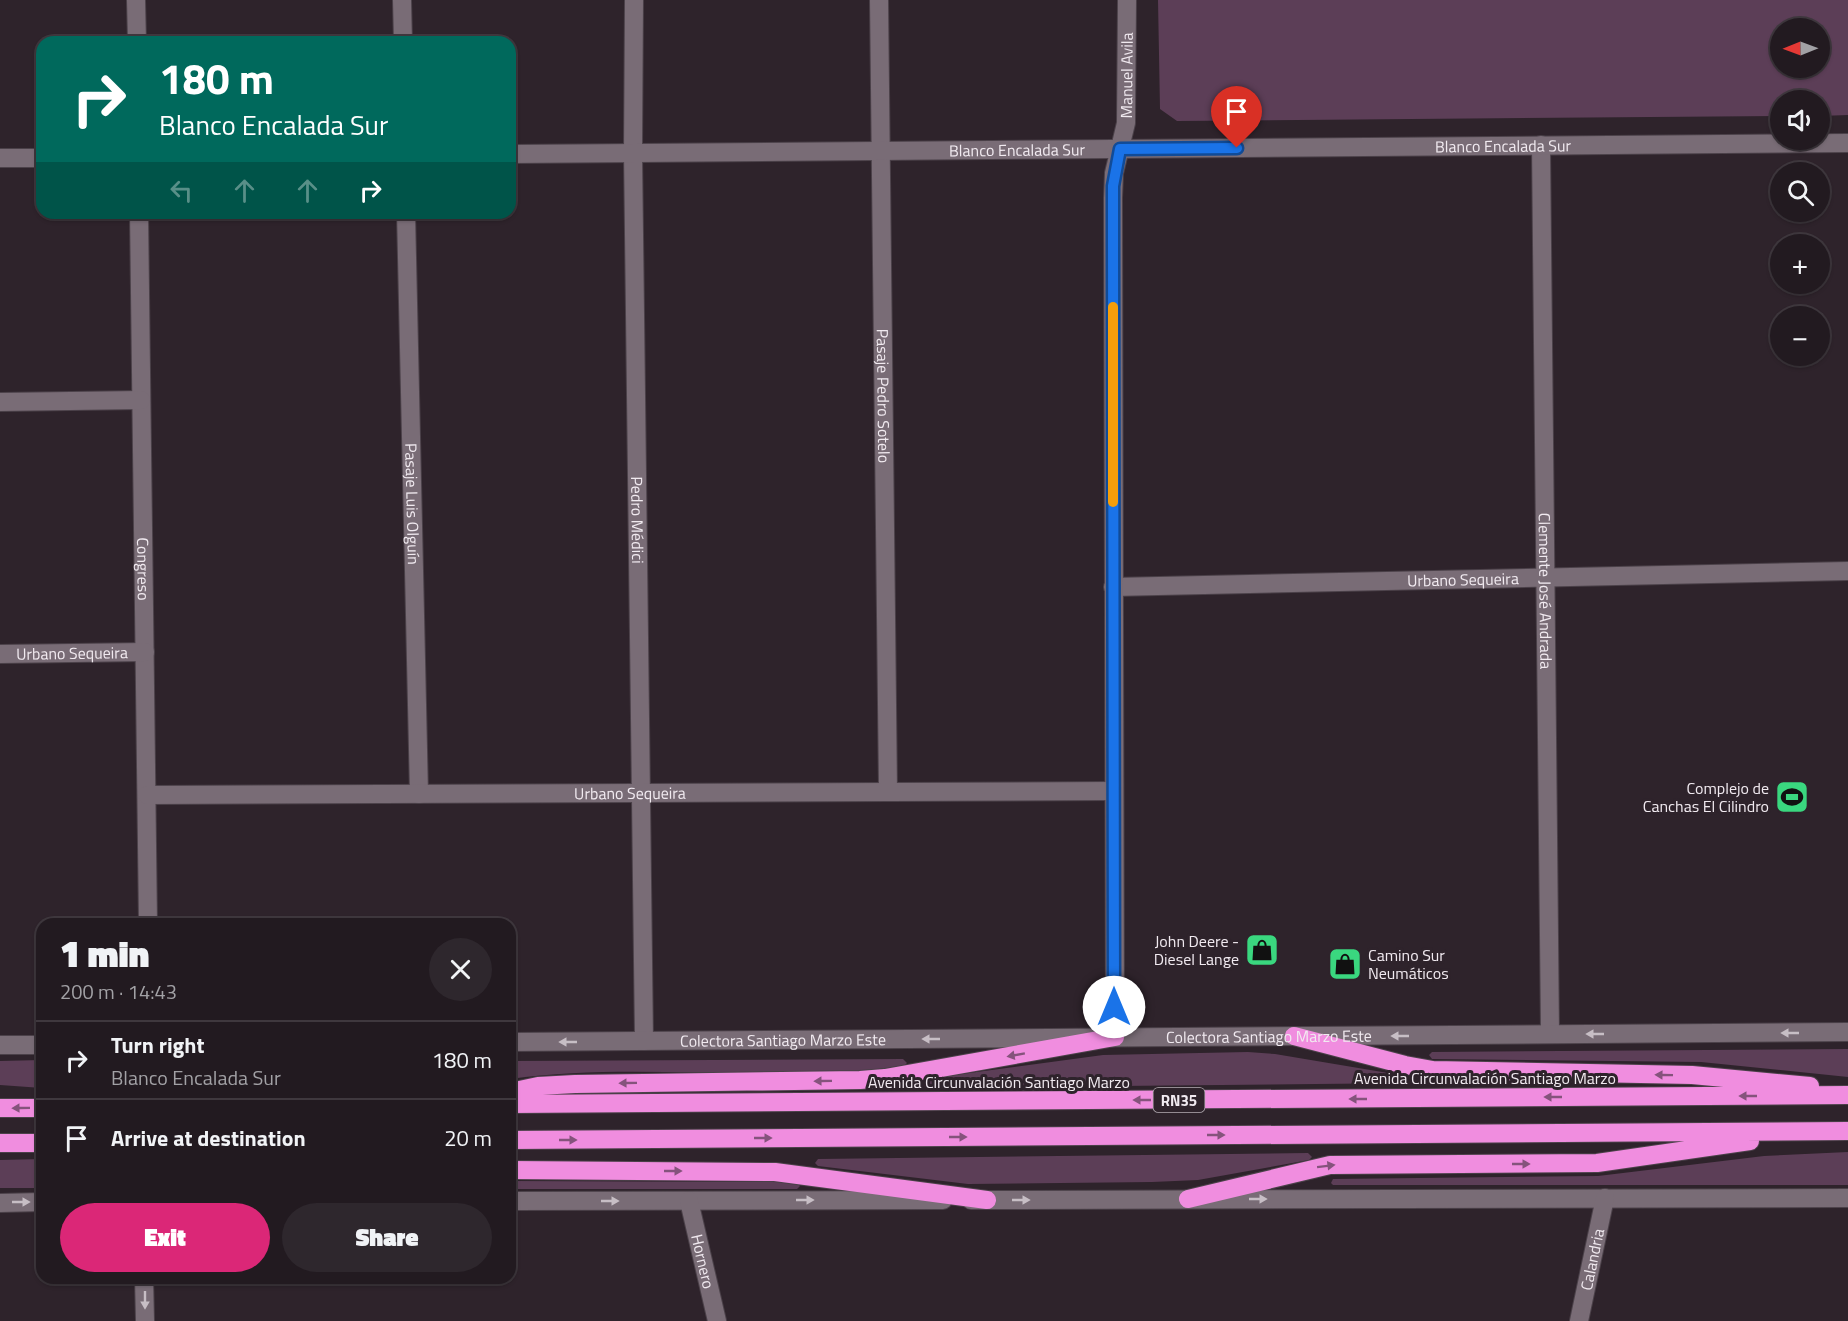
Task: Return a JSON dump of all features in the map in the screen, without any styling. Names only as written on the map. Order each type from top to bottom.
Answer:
[{"type":"highway","points":[[1294,1036],[1412,1067],[1448,1071],[1692,1075],[1848,1090]]},
{"type":"highway","points":[[516,1091],[538,1086],[575,1084],[872,1079],[1115,1037]]},
{"type":"highway","name":"Avenida Circunvalación Santiago Marzo","points":[[516,1104],[1848,1095]]},
{"type":"highway","points":[[0,1108],[36,1108]]},
{"type":"highway","points":[[1188,1199],[1330,1165],[1604,1163],[1811,1131]]},
{"type":"highway","name":"RN35","points":[[516,1140],[1848,1131]]},
{"type":"highway","points":[[0,1143],[36,1143]]},
{"type":"highway","points":[[516,1170],[774,1172],[987,1200]]},
{"type":"street","points":[[136,0],[136,36]]},
{"type":"street","points":[[402,0],[403,36]]},
{"type":"street","name":"Pedro Médici","points":[[634,0],[633,153],[644,1041]]},
{"type":"street","name":"Pasaje Pedro Sotelo","points":[[879,0],[888,792]]},
{"type":"street","name":"Manuel Avila","points":[[1115,1037],[1113,198],[1114,173],[1126,123],[1128,0]]},
{"type":"street","name":"Blanco Encalada Sur","points":[[516,154],[1848,143]]},
{"type":"street","name":"Clemente José Andrada","points":[[1541,145],[1550,1034]]},
{"type":"street","points":[[0,158],[36,158]]},
{"type":"street","name":"Congreso","points":[[139,219],[148,918]]},
{"type":"street","name":"Pasaje Luis Olguín","points":[[406,219],[419,794]]},
{"type":"street","points":[[0,402],[141,400]]},
{"type":"street","name":"Urbano Sequeira","points":[[1113,587],[1848,571]]},
{"type":"street","name":"Urbano Sequeira","points":[[0,654],[145,652]]},
{"type":"street","name":"Urbano Sequeira","points":[[147,795],[1114,791]]},
{"type":"street","name":"Colectora Santiago Marzo Este","points":[[516,1042],[1848,1032]]},
{"type":"street","points":[[0,1045],[36,1045]]},
{"type":"street","name":"Calandria","points":[[1579,1321],[1605,1198]]},
{"type":"street","points":[[516,1201],[1848,1198]]},
{"type":"street","name":"Hornero","points":[[689,1201],[717,1321]]},
{"type":"street","points":[[0,1203],[36,1202]]},
{"type":"street","points":[[144,1284],[145,1321]]},
{"type":"shaded area","points":[[1158,0],[1848,0],[1848,115],[1830,116],[1830,90],[1770,90],[1770,116],[1177,121],[1160,109]]},
{"type":"shaded area","points":[[1848,1049],[1848,1077],[1701,1062],[1432,1059],[1429,1055],[1432,1052]]},
{"type":"shaded area","points":[[1248,1052],[1275,1054],[1412,1077],[1414,1082],[909,1088],[906,1084],[909,1081],[1103,1055]]},
{"type":"shaded area","points":[[903,1059],[907,1063],[904,1066],[805,1074],[608,1072],[516,1078],[516,1061]]},
{"type":"shaded area","points":[[36,1060],[36,1088],[0,1085],[0,1061]]},
{"type":"shaded area","points":[[1848,1152],[1848,1185],[1333,1185],[1331,1183],[1333,1179],[1598,1176],[1764,1156]]},
{"type":"shaded area","points":[[1308,1153],[1312,1157],[1309,1160],[1198,1180],[1152,1182],[968,1184],[818,1166],[815,1163],[818,1159]]},
{"type":"shaded area","points":[[36,1159],[36,1188],[0,1188],[0,1160]]},
{"type":"shaded area","points":[[516,1181],[797,1182],[800,1186],[797,1189],[516,1189]]},
{"type":"slow traffic","points":[[1113,307],[1113,502]]},
{"type":"place","name":"Complejo de Canchas El Cilindro","points":[[1792,797]]},
{"type":"place","name":"John Deere - Diesel Lange","points":[[1262,950]]},
{"type":"place","name":"Camino Sur Neumáticos","points":[[1345,964]]},
{"type":"route","points":[[1114,1007],[1114,173],[1120,149],[1237,148]]}]
